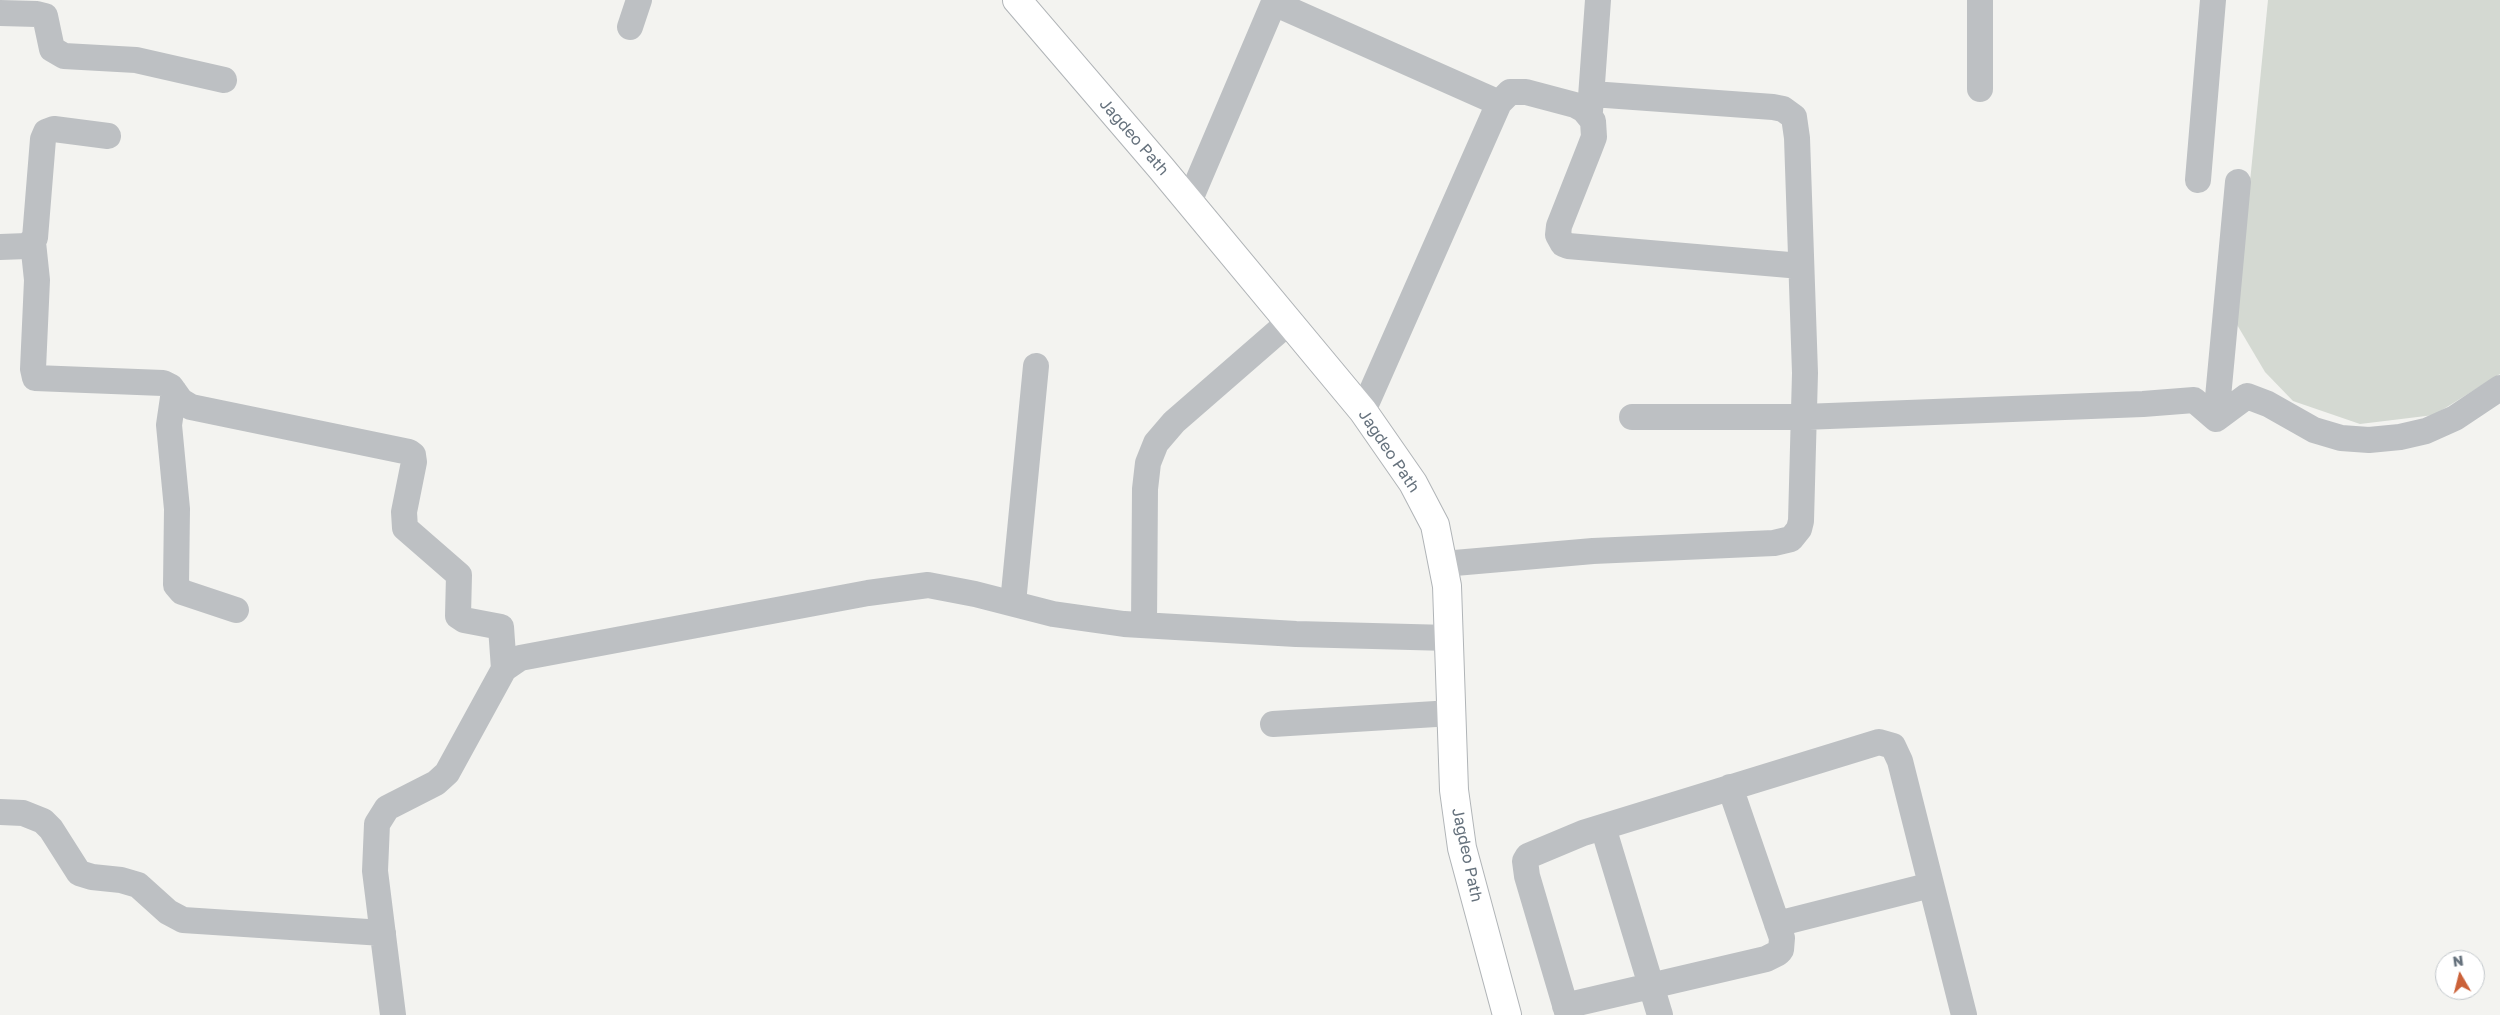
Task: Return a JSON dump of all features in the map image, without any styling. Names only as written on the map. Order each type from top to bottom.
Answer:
[{"type":"main road","name":"Jagdeo Path","points":[[1017,0],[1364,412],[1414,483],[1427,508],[1435,525],[1447,586],[1454,790],[1462,848],[1507,1015]]},
{"type":"street","points":[[630,27],[639,0]]},
{"type":"street","points":[[1598,0],[1591,104],[1595,128],[1594,137],[1559,226],[1558,235],[1563,244],[1568,246],[1801,266]]},
{"type":"street","points":[[1980,0],[1980,89]]},
{"type":"street","points":[[2198,180],[2213,0]]},
{"type":"street","points":[[1189,202],[1274,1],[1499,102]]},
{"type":"street","points":[[0,13],[45,16],[52,49],[64,56],[136,60],[224,80]]},
{"type":"street","points":[[1364,412],[1499,102],[1510,92],[1526,92],[1575,105],[1773,107],[1790,113],[1795,122],[1797,138],[1805,373],[1801,521],[1799,529],[1790,539],[1774,542],[1592,551],[1443,564]]},
{"type":"street","points":[[108,136],[54,130],[44,134],[34,242],[37,280],[33,369],[35,378],[164,383],[174,391],[181,401],[191,408],[405,450],[412,453],[414,467],[404,512],[405,528],[460,575],[458,616],[464,620],[501,627],[504,669]]},
{"type":"street","points":[[2216,419],[2238,182]]},
{"type":"street","points":[[0,247],[22,247],[34,242]]},
{"type":"street","points":[[1144,626],[1144,489],[1148,463],[1156,443],[1174,422],[1290,322]]},
{"type":"street","points":[[1013,603],[1036,366]]},
{"type":"street","points":[[2216,419],[2247,396],[2268,404],[2314,430],[2342,438],[2368,440],[2400,437],[2426,431],[2454,418],[2500,388]]},
{"type":"street","points":[[174,391],[169,425],[177,509],[175,578],[177,588],[236,610]]},
{"type":"street","points":[[1632,417],[1803,417],[2143,404],[2194,400],[2216,419]]},
{"type":"street","points":[[392,1015],[374,858],[375,835],[381,815],[387,808],[436,783],[446,773],[504,669],[514,660],[530,654],[928,585],[952,588],[1086,620],[1144,626],[1296,634],[1449,638]]},
{"type":"street","points":[[1272,724],[1452,713]]},
{"type":"street","points":[[1730,787],[1777,924],[1782,945],[1781,950],[1774,956],[1651,984],[1566,1010],[1526,876],[1525,861],[1535,852],[1603,827],[1730,787],[1867,744],[1887,743],[1897,751],[1900,761],[1964,1015]]},
{"type":"street","points":[[0,812],[23,813],[44,821],[79,873],[92,878],[121,880],[138,885],[168,912],[183,920],[383,933]]},
{"type":"street","points":[[1603,827],[1660,1015]]},
{"type":"street","points":[[1777,924],[1931,884]]},
{"type":"shaded area","points":[[2268,0],[2500,0],[2500,374],[2434,415],[2360,424],[2293,401],[2265,372],[2236,323]]}]
